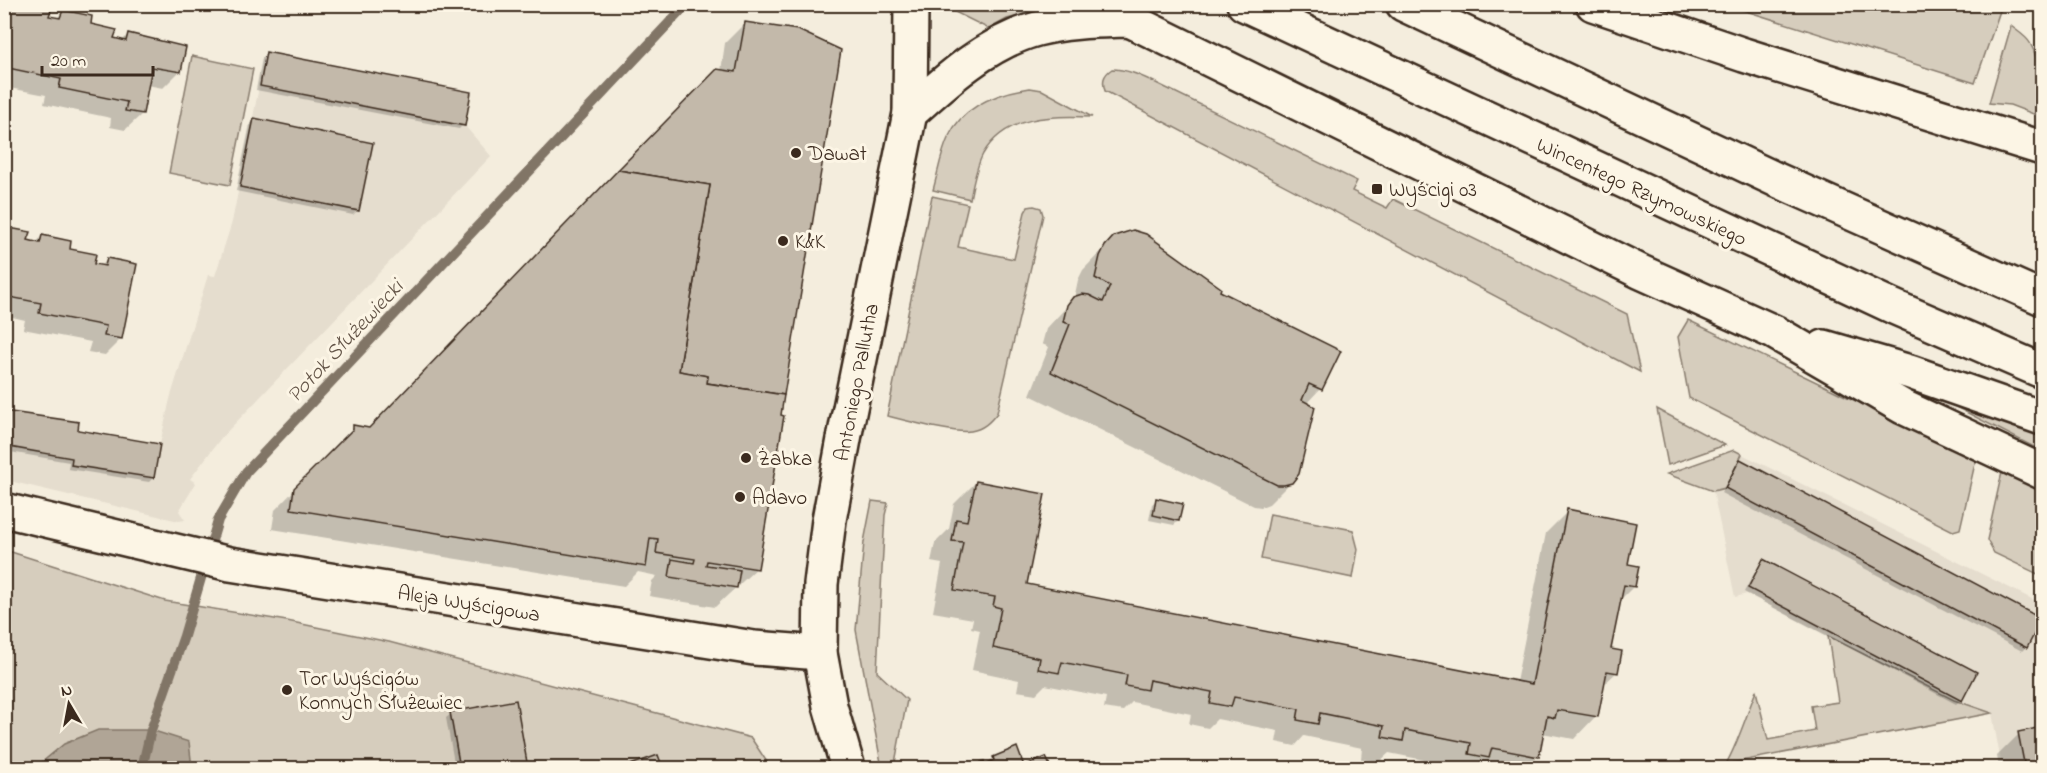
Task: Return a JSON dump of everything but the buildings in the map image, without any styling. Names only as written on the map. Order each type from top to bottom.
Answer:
[{"type":"main road","name":"Antoniego Pallutha","points":[[820,653],[821,584],[828,532],[847,423],[910,113],[911,4]]},
{"type":"main road","points":[[1097,4],[1641,272],[1774,332],[1903,407],[2043,472]]},
{"type":"main road","name":"Wincentego Rzymowskiego","points":[[1244,4],[1874,298],[2043,371]]},
{"type":"main road","points":[[1402,4],[1778,180],[2043,298]]},
{"type":"main road","points":[[1593,4],[1722,49],[2043,148]]},
{"type":"main road","points":[[910,113],[974,60],[1018,36],[1060,24],[1129,20]]},
{"type":"main road","points":[[1774,332],[1910,372],[2043,418]]},
{"type":"main road","name":"Aleja Wyścigowa","points":[[4,510],[230,564],[754,648],[820,653]]},
{"type":"main road","points":[[820,653],[832,715],[848,768]]},
{"type":"shaded area","points":[[2002,4],[1975,83],[1727,5]]},
{"type":"shaded area","points":[[941,5],[1059,5],[1007,19],[989,29]]},
{"type":"shaded area","points":[[2011,26],[2028,40],[2037,60],[2039,78],[2036,115],[2010,105],[1989,103]]},
{"type":"shaded area","points":[[266,52],[471,92],[465,126],[491,156],[221,438],[190,479],[196,483],[179,511],[185,520],[179,521],[5,480],[5,411],[79,422],[78,430],[160,444],[170,399],[208,275],[215,276],[232,222]]},
{"type":"shaded area","points":[[192,56],[253,69],[230,185],[169,173]]},
{"type":"shaded area","points":[[1112,69],[1149,80],[1357,181],[1352,191],[1387,208],[1393,199],[1627,314],[1640,372],[1105,91],[1104,78]]},
{"type":"shaded area","points":[[1030,88],[1042,90],[1092,117],[1061,116],[1031,120],[1017,125],[1004,131],[983,154],[970,199],[933,190],[946,142],[963,116],[994,97]]},
{"type":"shaded area","points":[[932,196],[968,204],[958,247],[1014,259],[1028,207],[1041,208],[1043,215],[997,413],[986,425],[971,431],[942,429],[887,416]]},
{"type":"shaded area","points":[[1688,320],[1976,459],[1960,529],[1953,531],[1689,398],[1678,337]]},
{"type":"shaded area","points":[[1952,405],[2042,431],[2042,451]]},
{"type":"shaded area","points":[[1657,409],[1725,445],[1668,465]]},
{"type":"shaded area","points":[[1734,450],[1742,454],[1725,488],[1713,491],[1667,474]]},
{"type":"shaded area","points":[[1742,454],[2042,604],[2042,768],[2002,768],[1992,713],[1954,700],[1747,594],[1735,597],[1713,491],[1725,488]]},
{"type":"shaded area","points":[[2002,472],[2042,490],[2042,576],[1994,553],[1987,540]]},
{"type":"shaded area","points":[[872,501],[888,503],[885,515],[877,672],[907,700],[894,768],[882,768],[856,630],[864,542]]},
{"type":"shaded area","points":[[1270,514],[1353,530],[1358,549],[1353,578],[1261,559]]},
{"type":"shaded area","name":"Tor Wyścigów Konnych Służewiec","points":[[5,550],[165,601],[287,621],[389,642],[751,738],[771,768],[5,768]]},
{"type":"shaded area","points":[[1828,636],[1954,700],[1992,713],[1726,764],[1756,691],[1768,740],[1815,731],[1811,706],[1838,702]]},
{"type":"shaded area","points":[[98,730],[151,730],[189,742],[192,768],[35,768],[64,744]]},
{"type":"waterway","name":"Potok Służewiecki","points":[[142,768],[151,730],[184,636],[218,520],[246,472],[687,4]]},
{"type":"place","name":"Dawat","points":[[796,153]]},
{"type":"place","name":"Wyścigi 03","points":[[1377,189]]},
{"type":"place","name":"K&K","points":[[783,241]]},
{"type":"place","name":"Żabka","points":[[746,458]]},
{"type":"place","name":"Adavo","points":[[740,497]]},
{"type":"place","name":"Tor Wyścigów Konnych Służewiec","points":[[287,690]]}]
